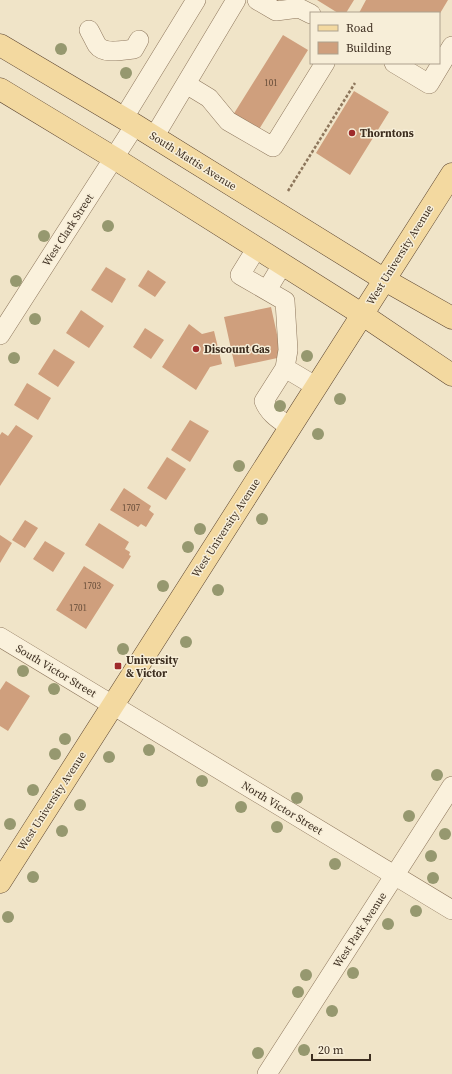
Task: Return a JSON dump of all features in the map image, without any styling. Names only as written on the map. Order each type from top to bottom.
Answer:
[{"type":"main road","name":"South Mattis Avenue","points":[[0,45],[154,137],[385,280],[452,318]]},
{"type":"main road","points":[[0,89],[114,158],[256,249],[363,315],[452,375]]},
{"type":"main road","name":"West University Avenue","points":[[0,882],[452,174]]},
{"type":"street","name":"West Clark Street","points":[[0,335],[114,158],[129,122],[196,0]]},
{"type":"street","points":[[154,137],[236,0]]},
{"type":"street","points":[[257,0],[276,11],[299,8],[310,14]]},
{"type":"street","points":[[89,30],[97,46],[105,50],[116,51],[134,49],[139,40]]},
{"type":"street","points":[[396,64],[429,84],[452,46]]},
{"type":"street","points":[[186,84],[209,98],[228,121],[273,147],[324,64]]},
{"type":"street","points":[[256,249],[240,275],[285,300],[288,350],[285,368],[264,401],[266,407],[272,414],[291,428]]},
{"type":"street","points":[[267,290],[282,265]]},
{"type":"street","points":[[285,368],[317,387]]},
{"type":"street","name":"South Victor Street","points":[[0,637],[113,705]]},
{"type":"street","name":"North Victor Street","points":[[113,705],[452,910]]},
{"type":"street","name":"West Park Avenue","points":[[267,1074],[452,786]]},
{"type":"path","points":[[288,191],[355,83]]},
{"type":"building","points":[[317,0],[354,0],[347,12],[336,12]]},
{"type":"building","points":[[366,0],[448,0],[440,13],[440,12],[360,12]]},
{"type":"building","points":[[283,35],[308,50],[258,131],[233,115]]},
{"type":"building","name":"Thorntons","points":[[354,91],[389,112],[350,175],[316,153]]},
{"type":"building","points":[[106,267],[126,279],[112,303],[91,290]]},
{"type":"building","points":[[148,270],[166,282],[155,297],[138,286]]},
{"type":"building","points":[[271,307],[282,357],[235,367],[224,317]]},
{"type":"building","points":[[81,310],[104,326],[89,348],[66,333]]},
{"type":"building","name":"Discount Gas","points":[[189,324],[202,334],[214,331],[222,364],[210,367],[196,390],[162,367]]},
{"type":"building","points":[[145,328],[164,340],[151,359],[133,347]]},
{"type":"building","points":[[54,349],[75,362],[58,387],[38,374]]},
{"type":"building","points":[[27,383],[51,398],[38,420],[14,405]]},
{"type":"building","points":[[190,420],[209,431],[190,462],[171,450]]},
{"type":"building","points":[[16,425],[33,436],[0,486],[0,435],[2,432],[8,436]]},
{"type":"building","points":[[167,457],[186,469],[166,500],[147,488]]},
{"type":"building","points":[[124,488],[151,506],[149,510],[154,514],[146,527],[141,524],[138,527],[110,510]]},
{"type":"building","points":[[25,520],[38,528],[25,548],[12,540]]},
{"type":"building","points":[[99,523],[129,542],[125,549],[130,552],[129,555],[131,556],[123,569],[85,545]]},
{"type":"building","points":[[0,535],[12,543],[0,563]]},
{"type":"building","points":[[45,541],[65,553],[53,572],[33,559]]},
{"type":"building","points":[[84,566],[114,585],[86,629],[56,610]]},
{"type":"building","points":[[6,681],[30,696],[8,731],[0,726],[0,690]]},
{"type":"place","name":"Thorntons","points":[[352,133]]},
{"type":"place","name":"Discount Gas","points":[[196,349]]},
{"type":"place","name":"University & Victor","points":[[118,666]]}]
